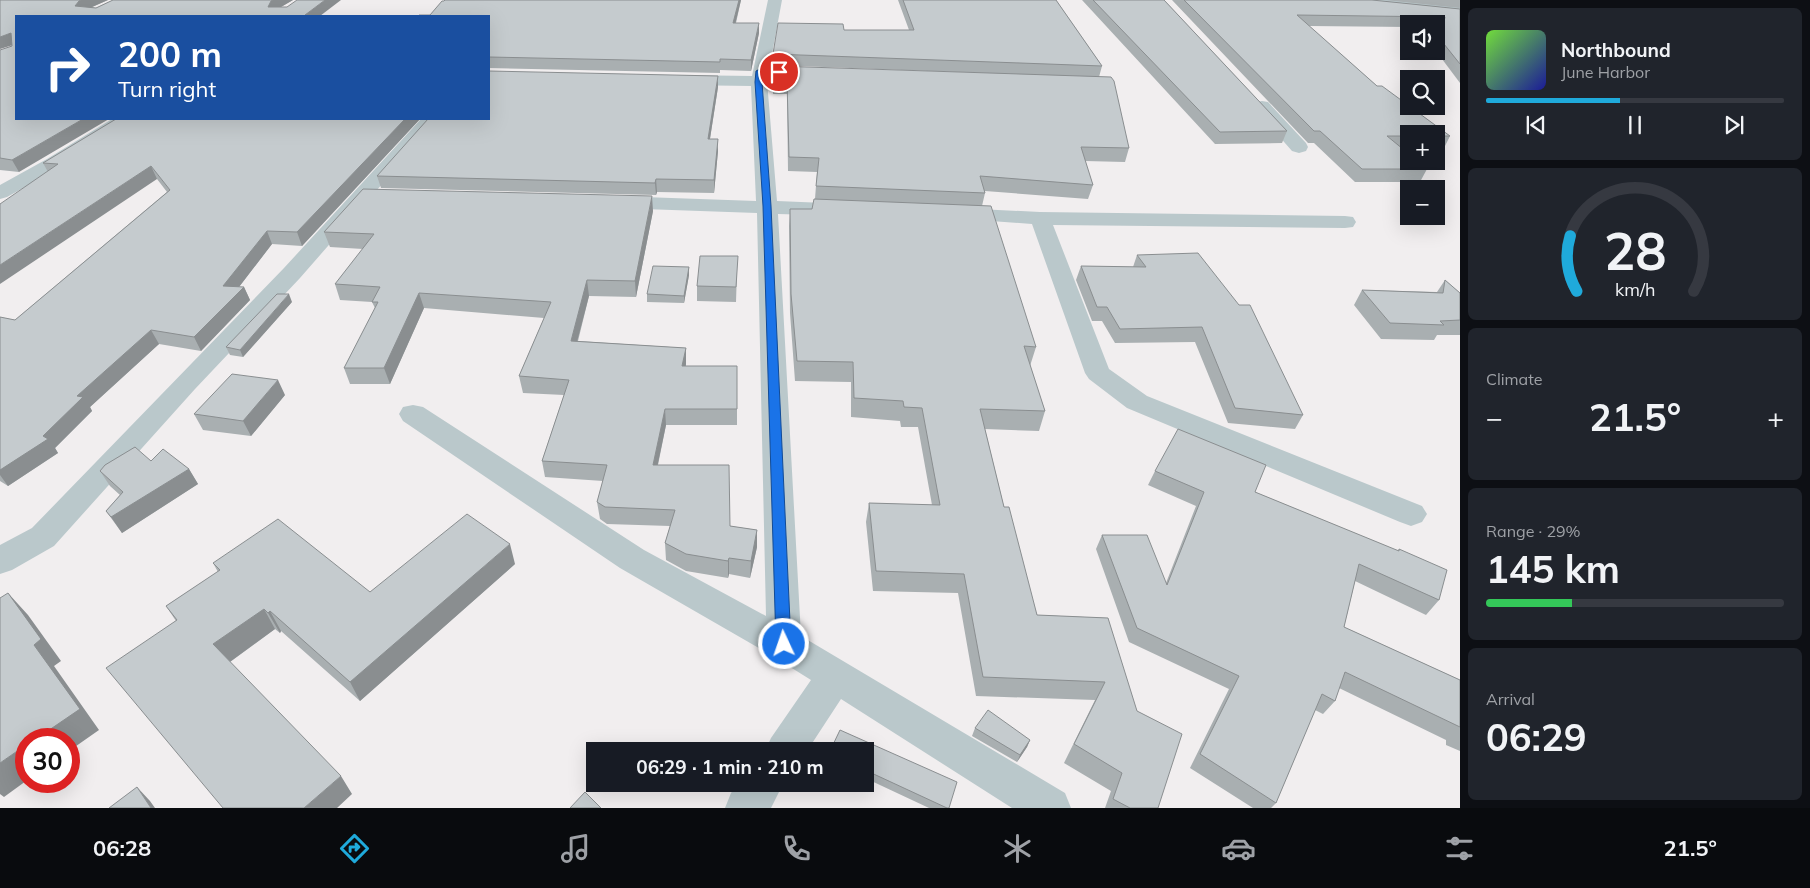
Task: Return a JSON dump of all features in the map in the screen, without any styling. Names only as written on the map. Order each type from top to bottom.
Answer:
[{"type":"street","points":[[775,0],[766,75],[767,206],[784,644]]},
{"type":"street","points":[[1378,0],[1460,10]]},
{"type":"street","points":[[1362,2],[1460,14]]},
{"type":"street","points":[[669,79],[766,75]]},
{"type":"street","points":[[1253,98],[1299,147]]},
{"type":"street","points":[[0,192],[54,163],[122,120]]},
{"type":"street","points":[[0,561],[43,537],[186,382],[292,273],[429,120]]},
{"type":"street","points":[[361,196],[391,197]]},
{"type":"street","points":[[599,202],[864,210]]},
{"type":"street","points":[[942,214],[1040,218],[1345,222]]},
{"type":"street","points":[[1040,218],[1098,373],[1137,402],[1411,514]]},
{"type":"street","points":[[413,414],[632,559],[784,644],[1050,808]]},
{"type":"street","points":[[791,742],[835,676]]},
{"type":"street","points":[[746,808],[757,792]]},
{"type":"building","points":[[0,0],[81,0],[75,6],[96,8],[113,0],[273,0],[268,7],[287,7],[297,0],[325,0],[305,15],[15,15],[15,120],[81,120],[12,160],[0,158],[0,50],[12,46],[11,33],[0,37]]},
{"type":"building","points":[[739,0],[733,23],[759,23],[751,60],[720,59],[720,62],[490,57],[490,15],[430,15],[444,1]]},
{"type":"building","points":[[903,0],[1056,0],[1102,66],[773,54],[778,23],[843,24],[844,30],[914,30]]},
{"type":"building","points":[[1093,0],[1164,0],[1287,131],[1220,132]]},
{"type":"building","points":[[1184,0],[1372,0],[1460,9],[1460,64],[1445,45],[1445,15],[1297,15],[1377,86],[1382,86],[1400,99],[1400,115],[1421,115],[1435,125],[1400,125],[1400,136],[1387,136],[1400,147],[1400,169],[1362,169],[1320,131],[1314,131]]},
{"type":"building","points":[[776,66],[1111,77],[1114,81],[1129,148],[1081,147],[1093,185],[980,176],[985,193],[816,186],[819,158],[789,157],[787,81],[774,81]]},
{"type":"building","points":[[490,71],[718,76],[708,139],[718,139],[714,180],[656,179],[655,183],[377,176],[427,120],[490,120]]},
{"type":"building","points":[[114,120],[404,120],[297,232],[267,231],[223,286],[244,287],[194,337],[151,330],[77,396],[83,397],[43,436],[48,439],[0,470],[0,317],[15,320],[170,190],[151,166],[0,265],[0,204],[58,164],[43,163]]},
{"type":"building","points":[[363,189],[652,196],[635,281],[587,280],[571,341],[686,348],[682,366],[737,366],[737,409],[665,409],[653,465],[729,465],[730,526],[757,530],[751,561],[729,558],[728,561],[686,554],[665,543],[675,510],[605,507],[597,502],[607,465],[542,461],[569,380],[519,376],[551,302],[419,293],[384,368],[344,368],[378,302],[372,302],[380,287],[335,284],[374,234],[324,232]]},
{"type":"building","points":[[814,199],[991,206],[1036,347],[1024,346],[1045,411],[980,409],[1004,507],[1009,507],[1037,615],[1108,618],[1137,711],[1182,734],[1158,808],[1130,808],[1113,799],[1122,773],[1074,744],[1105,682],[983,677],[964,574],[876,571],[869,503],[940,505],[922,408],[904,407],[903,401],[854,398],[853,362],[797,361],[791,294],[790,209],[812,209]]},
{"type":"building","points":[[1198,253],[1239,305],[1250,305],[1303,415],[1235,408],[1202,327],[1120,329],[1107,307],[1097,307],[1081,266],[1146,267],[1137,255]]},
{"type":"building","points":[[700,256],[738,256],[736,287],[697,286]]},
{"type":"building","points":[[653,266],[689,267],[684,296],[647,294]]},
{"type":"building","points":[[1445,280],[1460,293],[1460,320],[1440,321],[1444,325],[1390,323],[1362,290],[1443,293]]},
{"type":"building","points":[[277,294],[289,294],[240,350],[226,347]]},
{"type":"building","points":[[232,374],[278,380],[243,421],[194,414]]},
{"type":"building","points":[[1178,429],[1266,465],[1255,492],[1447,570],[1439,600],[1359,564],[1344,627],[1460,680],[1460,727],[1345,672],[1335,701],[1322,694],[1276,803],[1200,754],[1239,676],[1137,628],[1102,535],[1147,535],[1167,585],[1204,492],[1155,471]]},
{"type":"building","points":[[135,447],[151,461],[163,449],[189,469],[111,517],[106,511],[123,492],[100,471],[105,465]]},
{"type":"building","points":[[467,514],[510,544],[350,682],[270,611],[268,613],[264,609],[213,644],[341,776],[304,808],[223,808],[106,668],[177,620],[166,606],[220,570],[213,563],[278,519],[370,592]]},
{"type":"building","points":[[8,593],[41,639],[34,645],[80,709],[52,728],[15,728],[15,753],[0,763],[0,598]]},
{"type":"building","points":[[988,710],[1030,740],[1020,755],[975,728]]},
{"type":"building","points":[[840,730],[867,742],[834,742]]},
{"type":"building","points":[[874,745],[957,782],[949,808],[874,774]]},
{"type":"building","points":[[137,787],[151,808],[109,808]]},
{"type":"building","points":[[585,792],[601,808],[570,808]]},
{"type":"route","points":[[779,72],[760,71],[759,82],[767,206],[784,644]]}]
